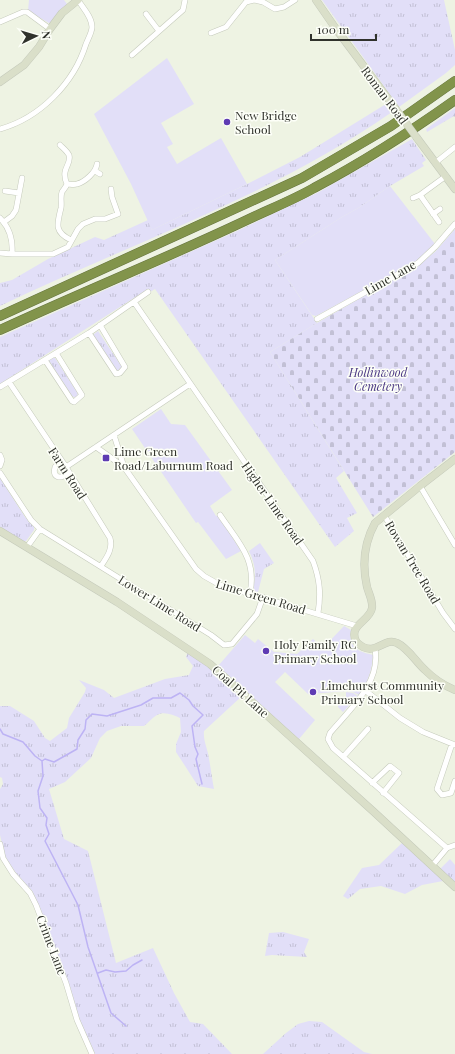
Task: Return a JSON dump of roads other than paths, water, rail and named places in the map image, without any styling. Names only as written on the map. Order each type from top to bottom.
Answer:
[{"type":"highway","points":[[0,316],[302,178],[391,126],[455,81]]},
{"type":"highway","points":[[432,116],[455,97]]},
{"type":"highway","points":[[0,330],[200,242],[314,189],[368,158],[455,100]]},
{"type":"street","points":[[0,82],[24,64],[39,47],[62,13],[78,0],[91,19],[92,27],[82,58],[62,89],[36,112],[8,127],[0,129]]},
{"type":"street","points":[[132,55],[183,10],[185,0]]},
{"type":"street","points":[[211,32],[226,27],[246,2],[254,0],[263,2],[275,9],[284,7],[295,0]]},
{"type":"street","name":"Roman Road","points":[[316,0],[455,189]]},
{"type":"street","points":[[0,22],[23,12],[27,12],[50,29]]},
{"type":"street","points":[[146,14],[159,31]]},
{"type":"street","points":[[61,145],[69,158],[64,173],[67,184],[62,194],[57,224],[61,233],[71,240]]},
{"type":"street","points":[[435,163],[455,147]]},
{"type":"street","points":[[67,184],[79,184],[95,172],[97,164]]},
{"type":"street","points":[[95,172],[100,174]]},
{"type":"street","points":[[413,198],[420,195],[446,176]]},
{"type":"street","points":[[4,222],[12,216],[16,210],[22,178]]},
{"type":"street","points":[[0,253],[53,254],[66,248],[83,224],[95,220],[105,219],[121,213],[112,197],[111,190],[118,191]]},
{"type":"street","points":[[5,191],[19,194]]},
{"type":"street","points":[[420,195],[439,222]]},
{"type":"street","points":[[433,214],[440,209]]},
{"type":"street","points":[[0,218],[4,222],[12,241],[12,254]]},
{"type":"street","name":"Lime Lane","points":[[317,319],[418,262],[435,247],[455,224]]},
{"type":"street","points":[[0,387],[46,360],[148,292]]},
{"type":"street","name":"Higher Lime Road","points":[[134,302],[314,561],[321,596],[318,613]]},
{"type":"street","points":[[89,332],[116,374],[120,373],[125,367],[100,325]]},
{"type":"street","points":[[46,360],[74,402],[82,395],[56,353]]},
{"type":"street","name":"Farm Road","points":[[9,382],[66,467],[110,538],[112,544],[111,550],[101,566]]},
{"type":"street","points":[[66,467],[190,384]]},
{"type":"street","name":"Lime Green Road","points":[[114,435],[124,467],[196,569],[204,576],[220,585],[318,613],[357,626]]},
{"type":"street","name":"Lime Green Road","points":[[96,446],[124,467]]},
{"type":"street","points":[[0,456],[2,460],[0,466]]},
{"type":"street","points":[[455,459],[384,514],[375,523],[366,545],[364,560],[365,577],[372,603],[372,609],[369,615],[357,626],[355,633],[356,640],[366,649],[375,649],[389,642],[397,643],[406,650],[426,672],[455,690]]},
{"type":"street","points":[[61,461],[55,466],[54,473],[60,477],[69,473]]},
{"type":"street","name":"Lower Lime Road","points":[[0,473],[31,520],[40,529],[211,635],[224,645],[232,644],[257,614],[263,597]]},
{"type":"street","points":[[420,486],[455,545]]},
{"type":"street","name":"Rowan Tree Road","points":[[384,514],[443,613],[455,629]]},
{"type":"street","points":[[220,515],[247,554],[251,569],[252,582],[250,593]]},
{"type":"street","points":[[26,547],[40,529]]},
{"type":"street","name":"Coal Pit Lane","points":[[0,531],[117,602],[210,664],[455,887]]},
{"type":"street","points":[[375,649],[375,668],[366,691],[330,733],[328,739],[333,748],[447,848]]},
{"type":"street","points":[[366,691],[400,718],[423,732],[454,744],[438,789],[442,795],[451,793],[455,781]]},
{"type":"street","points":[[343,757],[368,729]]},
{"type":"street","points":[[372,783],[390,766],[399,773],[383,793]]},
{"type":"street","name":"Crime Lane","points":[[0,844],[3,858],[13,874],[30,893],[36,905],[66,983],[77,1020],[92,1054]]},
{"type":"street","points":[[432,866],[447,848],[455,845]]},
{"type":"waterway","points":[[42,761],[45,759],[54,762],[77,749],[78,740],[85,729],[86,720],[92,714],[107,716],[141,705],[153,698],[171,698],[180,693],[203,715],[192,726],[195,747],[198,754],[196,759],[202,784]]},
{"type":"waterway","points":[[0,729],[3,734],[23,742],[35,756],[42,761],[43,776],[38,791],[40,808],[47,818],[46,825],[49,834],[45,841],[78,905],[88,947],[111,1013],[126,1026]]},
{"type":"waterway","points":[[98,973],[106,970],[115,972],[126,971],[142,960]]},
{"type":"place","name":"New Bridge School","points":[[227,122]]},
{"type":"place","name":"Lime Green Road/Laburnum Road","points":[[106,458]]},
{"type":"place","name":"Holy Family RC Primary School","points":[[266,651]]},
{"type":"place","name":"Limehurst Community Primary School","points":[[313,692]]},
{"type":"park label","name":"Hollinwood Cemetery","points":[[378,379]]}]
